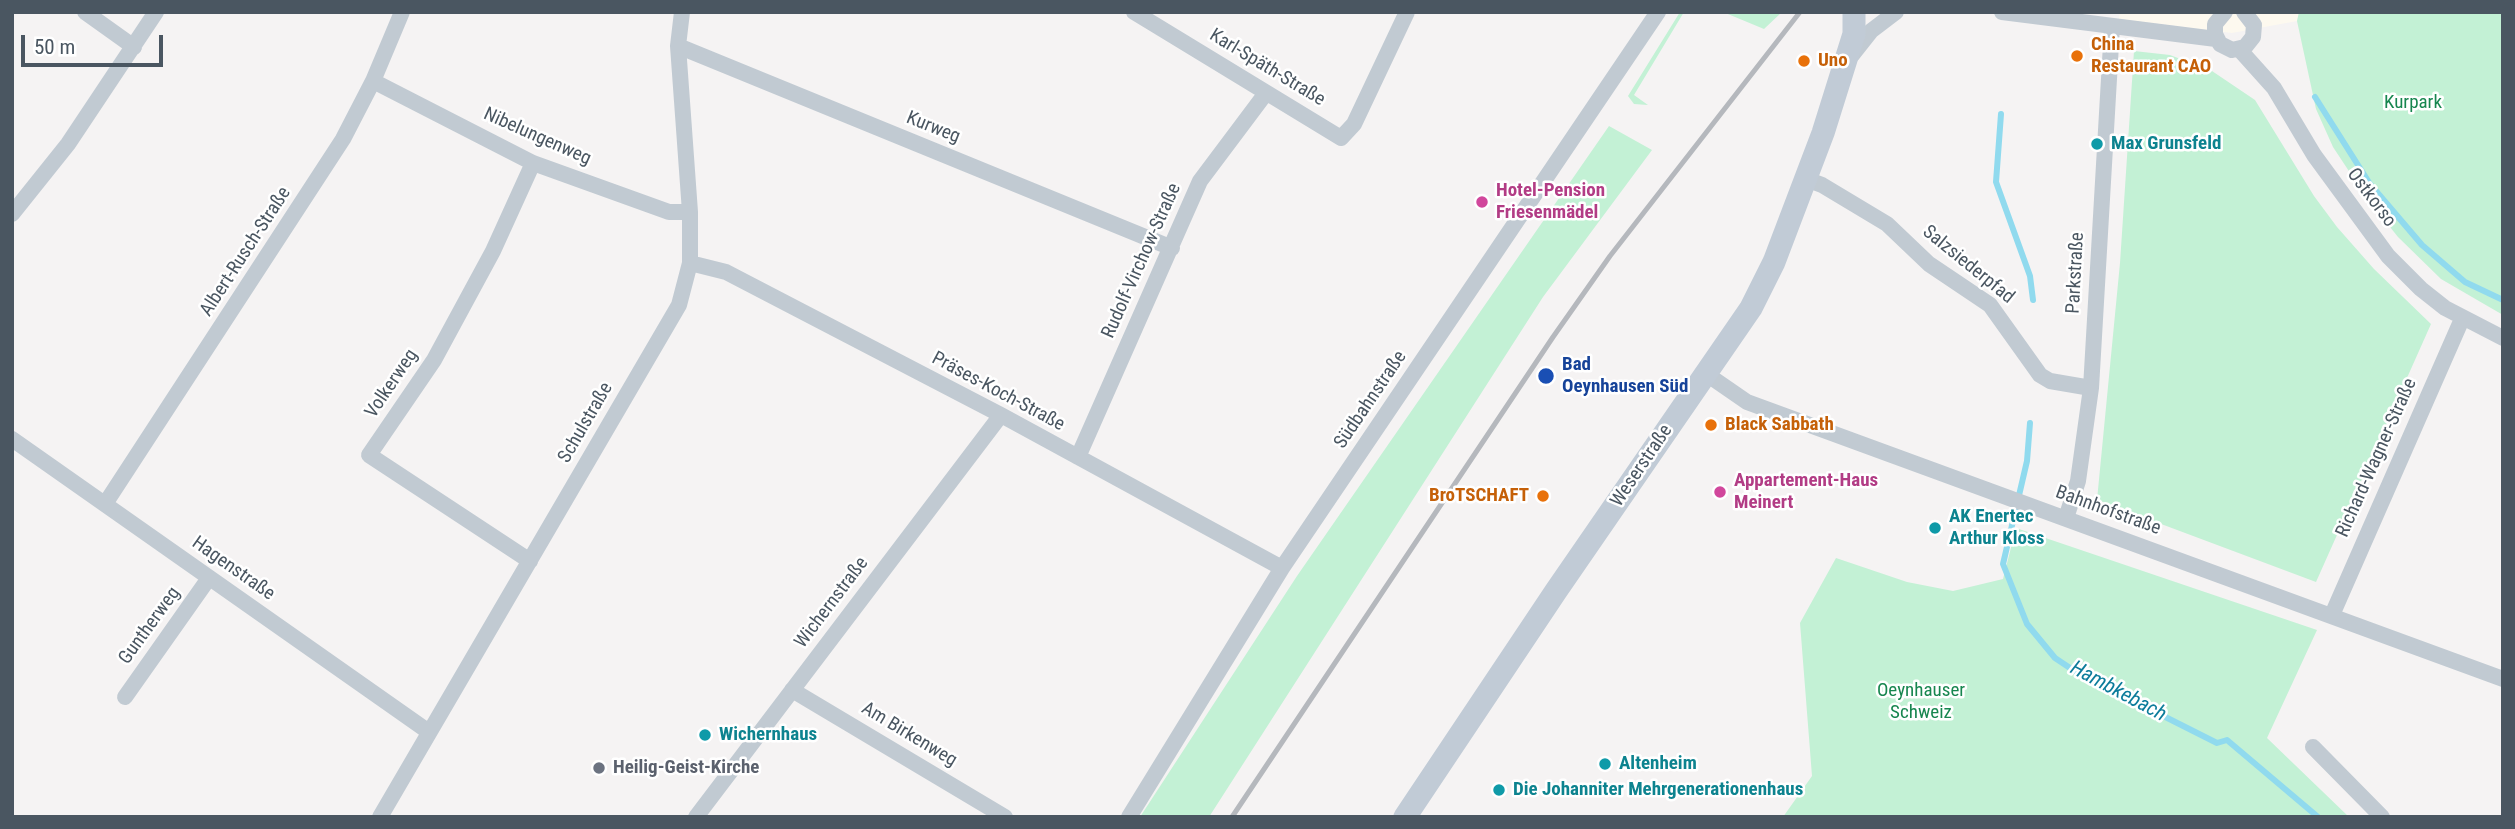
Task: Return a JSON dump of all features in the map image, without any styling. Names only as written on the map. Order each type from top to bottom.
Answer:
[{"type":"main road","name":"Weserstraße","points":[[1405,817],[1751,308],[1774,262],[1806,179],[1846,62],[1854,34],[1854,12]]},
{"type":"street","points":[[85,12],[134,47]]},
{"type":"street","points":[[13,210],[68,144],[156,12]]},
{"type":"street","name":"Albert-Rusch-Straße","points":[[105,504],[322,175],[373,81],[402,12]]},
{"type":"street","name":"Schulstraße","points":[[380,817],[678,305],[690,263],[690,212],[678,46],[682,12]]},
{"type":"street","name":"Karl-Späth-Straße","points":[[1144,14],[1341,138],[1354,124],[1407,12]]},
{"type":"street","name":"Südbahnstraße","points":[[1129,817],[1282,568],[1658,12]]},
{"type":"street","points":[[1846,62],[1871,32],[1896,12]]},
{"type":"street","points":[[2003,12],[2216,39],[2226,48],[2239,49],[2250,43],[2254,31],[2251,19],[2244,12]]},
{"type":"street","points":[[2216,39],[2216,24],[2225,12]]},
{"type":"street","name":"Parkstraße","points":[[2066,518],[2078,481],[2091,388],[2112,27]]},
{"type":"street","name":"Kurweg","points":[[678,46],[1172,248]]},
{"type":"street","name":"Ostkorso","points":[[2239,49],[2274,88],[2314,155],[2388,256],[2421,289],[2462,319],[2503,338]]},
{"type":"street","name":"Nibelungenweg","points":[[373,81],[533,163],[670,212],[690,212]]},
{"type":"street","name":"Rudolf-Virchow-Straße","points":[[1078,457],[1200,181],[1266,93]]},
{"type":"street","name":"Volkerweg","points":[[530,561],[369,454],[433,360],[493,251],[533,163]]},
{"type":"street","name":"Salzsiederpfad","points":[[1806,179],[1822,185],[1887,225],[1929,264],[1990,305],[2040,375],[2065,385],[2091,388]]},
{"type":"street","name":"Präses-Koch-Straße","points":[[690,263],[726,272],[1001,415],[1282,568]]},
{"type":"street","name":"Richard-Wagner-Straße","points":[[2332,615],[2462,319]]},
{"type":"street","name":"Bahnhofstraße","points":[[1705,373],[1747,402],[2503,679]]},
{"type":"street","name":"Wichernstraße","points":[[696,817],[1001,415]]},
{"type":"street","name":"Hagenstraße","points":[[12,439],[429,732]]},
{"type":"street","name":"Guntherweg","points":[[125,697],[209,578]]},
{"type":"street","name":"Am Birkenweg","points":[[792,690],[1005,817]]},
{"type":"street","points":[[2313,747],[2382,817]]},
{"type":"shaded area","points":[[2120,12],[2299,12],[2297,21],[2232,33],[2119,19]]},
{"type":"green space","points":[[1680,12],[1684,12],[1634,95],[1648,105],[1634,104],[1628,96]]},
{"type":"green space","points":[[1723,12],[1782,12],[1764,29]]},
{"type":"green space","name":"Kurpark","points":[[2299,12],[2503,12],[2503,315],[2441,279],[2398,237],[2366,197],[2333,147],[2316,109],[2297,21]]},
{"type":"green space","points":[[2134,51],[2170,55],[2212,71],[2255,100],[2314,196],[2337,227],[2374,269],[2431,324],[2316,582],[2097,500],[2120,263]]},
{"type":"green space","points":[[1609,126],[1652,150],[1543,297],[1209,817],[1140,817],[1297,576]]},
{"type":"green space","name":"Oeynhauser Schweiz","points":[[2016,528],[2317,630],[2267,738],[2349,817],[1783,817],[1812,776],[1800,623],[1836,558],[1907,582],[1953,591],[2003,579]]},
{"type":"waterway","points":[[2315,97],[2370,184],[2422,245],[2465,282],[2503,300]]},
{"type":"waterway","name":"Hambkebach","points":[[2001,114],[1996,182],[2030,276],[2033,300]]},
{"type":"waterway","name":"Hambkebach","points":[[2030,423],[2027,461],[2003,564],[2027,624],[2055,658],[2076,672],[2217,743],[2227,740],[2318,817]]},
{"type":"railway","points":[[1232,817],[1610,256],[1800,12]]},
{"type":"place","name":"China Restaurant CAO","points":[[2077,56]]},
{"type":"place","name":"Uno","points":[[1804,61]]},
{"type":"place","name":"Max Grunsfeld","points":[[2097,144]]},
{"type":"place","name":"Hotel-Pension Friesenmädel","points":[[1482,202]]},
{"type":"place","name":"Bad Oeynhausen Süd","points":[[1546,376]]},
{"type":"place","name":"Black Sabbath","points":[[1711,425]]},
{"type":"place","name":"Appartement-Haus Meinert","points":[[1720,492]]},
{"type":"place","name":"BroTSCHAFT","points":[[1543,496]]},
{"type":"place","name":"AK Enertec Arthur Kloss","points":[[1935,528]]},
{"type":"place","name":"Wichernhaus","points":[[705,735]]},
{"type":"place","name":"Altenheim","points":[[1605,764]]},
{"type":"place","name":"Heilig-Geist-Kirche","points":[[599,768]]},
{"type":"place","name":"Die Johanniter Mehrgenerationenhaus","points":[[1499,790]]}]
